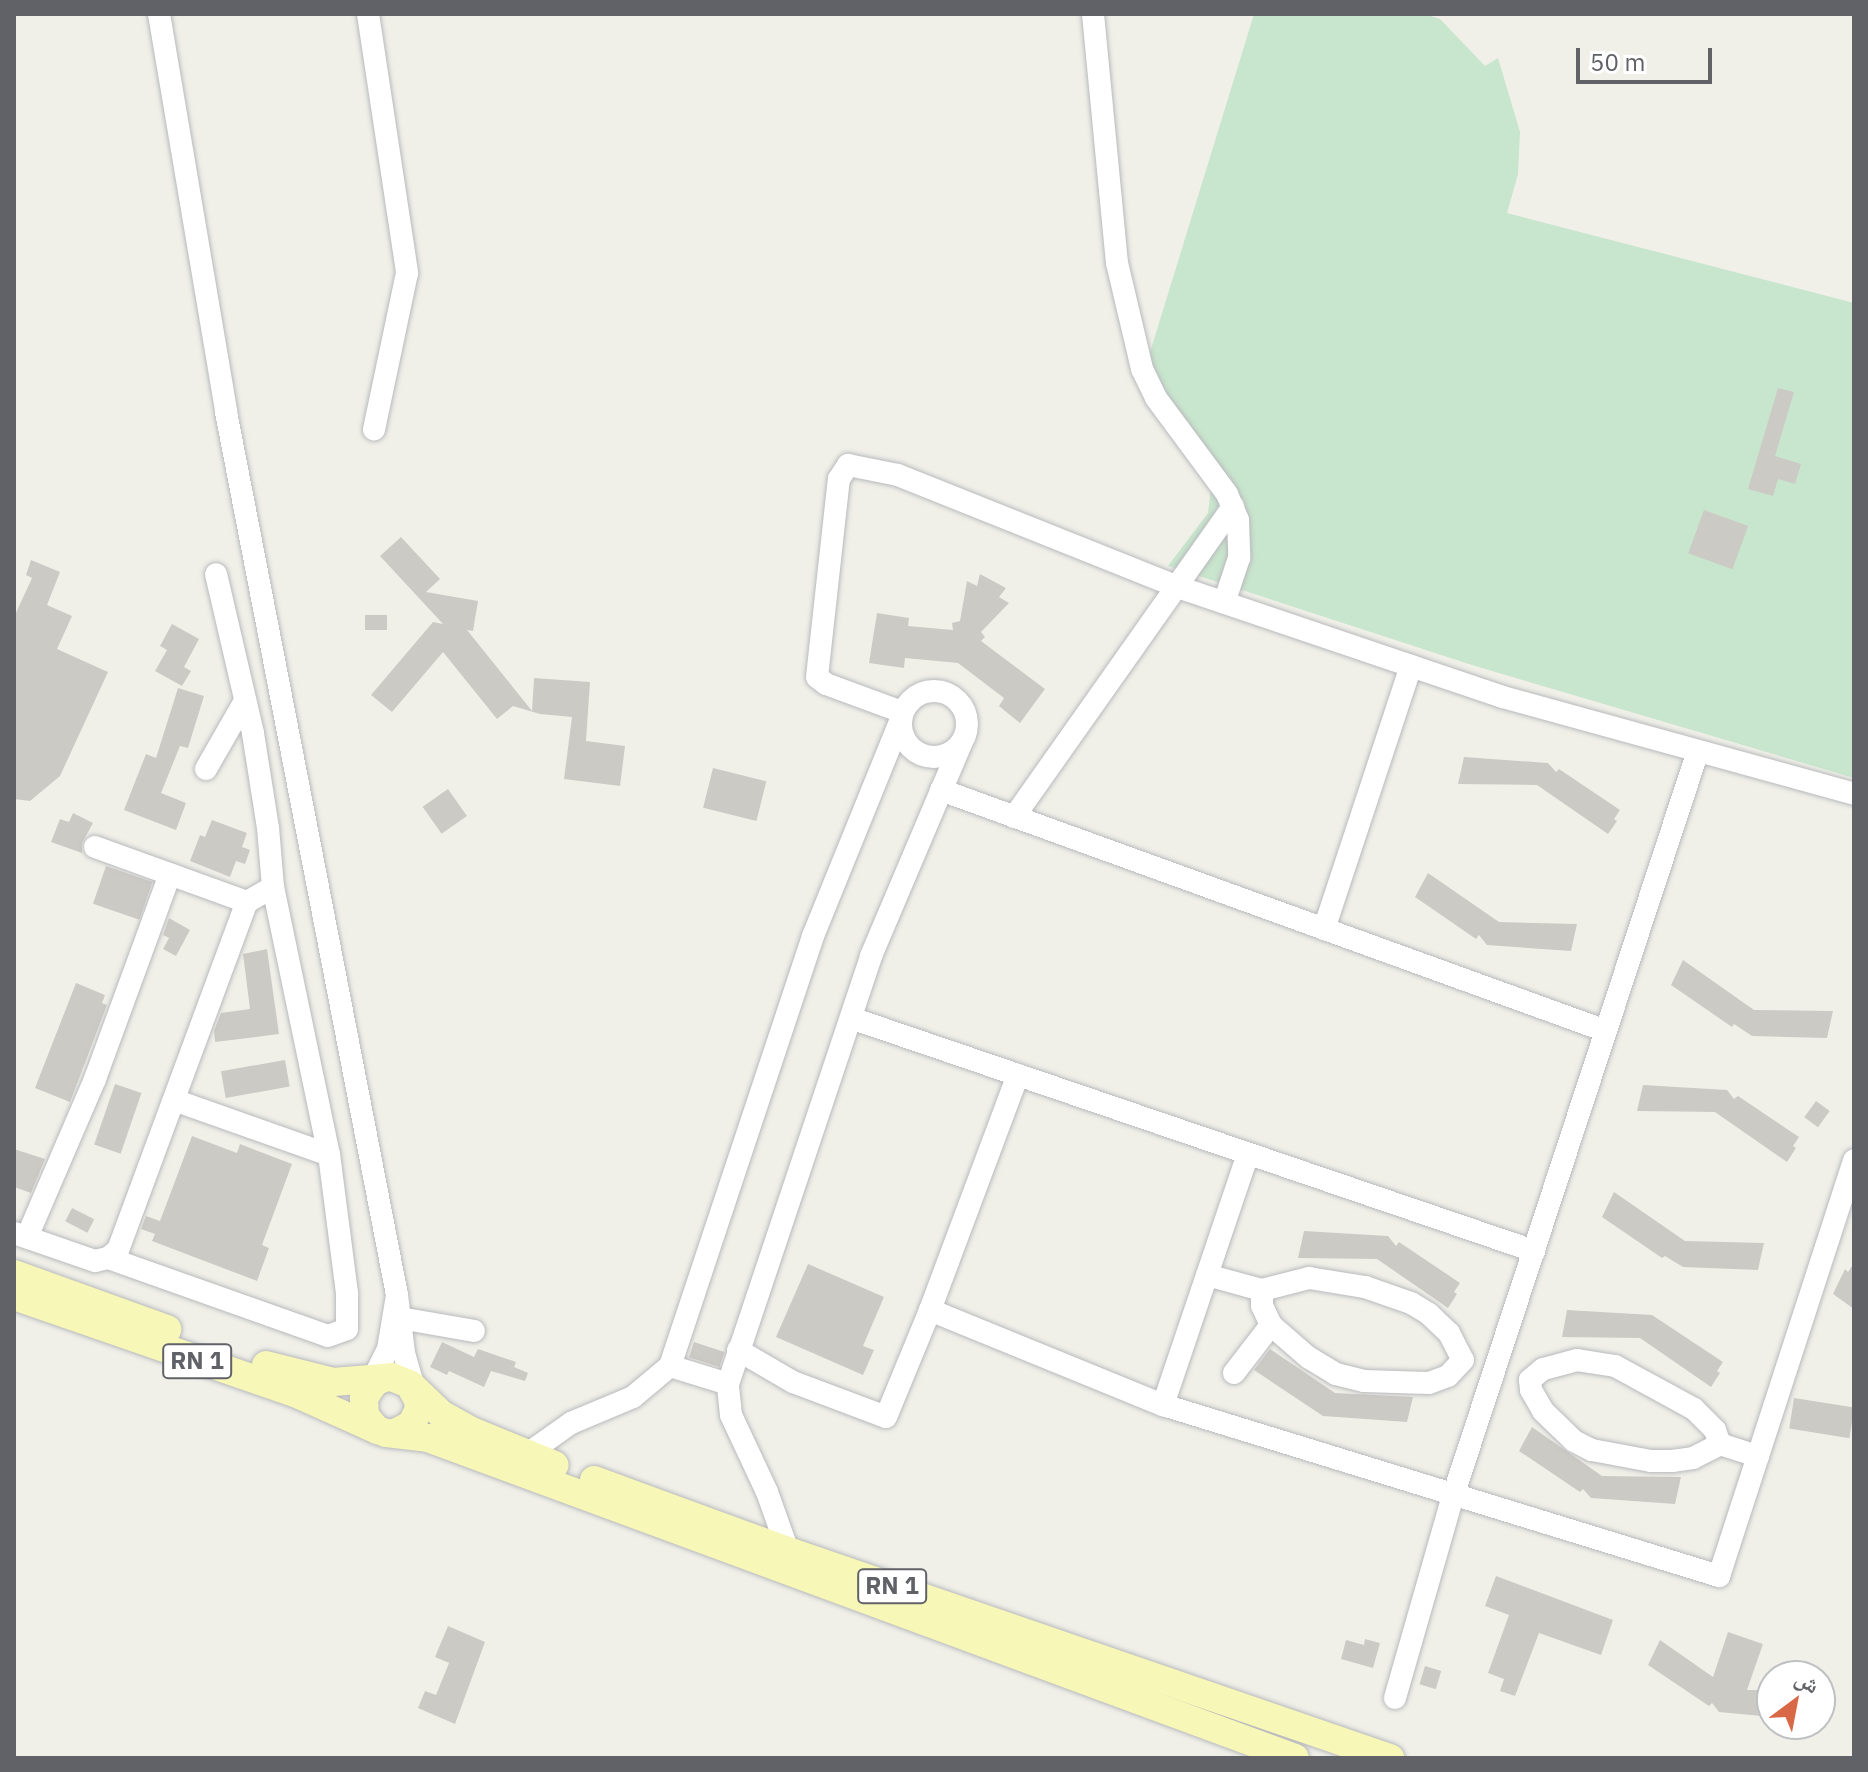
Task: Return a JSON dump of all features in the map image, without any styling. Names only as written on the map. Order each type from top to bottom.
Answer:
[{"type":"main road","name":"RN 1","points":[[14,1274],[281,1371],[333,1382],[393,1385],[441,1414],[526,1455],[788,1551],[1390,1758]]},
{"type":"main road","name":"RN 1","points":[[14,1296],[297,1394],[386,1431],[428,1438],[1295,1758]]},
{"type":"main road","points":[[393,1385],[419,1409],[411,1425],[386,1431],[365,1416],[364,1398],[393,1385]]},
{"type":"street","points":[[159,14],[226,412],[397,1295],[393,1385]]},
{"type":"street","points":[[368,14],[407,273],[374,430]]},
{"type":"street","points":[[1093,14],[1117,263],[1142,369],[1156,398],[1233,507],[1240,535],[1239,558],[1224,603]]},
{"type":"street","points":[[902,715],[826,684],[817,677],[839,479],[848,465],[898,475],[1175,586],[1503,697],[1854,794]]},
{"type":"street","points":[[1014,817],[1233,507]]},
{"type":"street","points":[[108,1258],[328,1336],[344,1333],[348,1321],[329,1155],[273,887],[268,828],[245,701],[216,574]]},
{"type":"street","points":[[1324,929],[1411,666]]},
{"type":"street","points":[[526,1455],[571,1423],[633,1397],[670,1366],[813,936],[902,715],[914,697],[923,692],[934,691],[953,697],[965,714],[967,724],[961,744],[871,956],[728,1384],[731,1415],[767,1492],[788,1551]]},
{"type":"street","points":[[206,769],[245,701]]},
{"type":"street","points":[[902,715],[904,740],[921,755],[943,756],[961,744]]},
{"type":"street","points":[[1395,1698],[1453,1496],[1698,751]]},
{"type":"street","points":[[941,790],[1606,1031]]},
{"type":"street","points":[[95,847],[247,902]]},
{"type":"street","points":[[170,874],[95,1079],[20,1235],[95,1261],[108,1258],[118,1250],[247,902],[273,887]]},
{"type":"street","points":[[851,1018],[1534,1251]]},
{"type":"street","points":[[738,1350],[793,1382],[886,1417],[930,1310],[1018,1075]]},
{"type":"street","points":[[174,1100],[329,1155]]},
{"type":"street","points":[[1163,1405],[1248,1154]]},
{"type":"street","points":[[930,1310],[1163,1405],[1719,1576],[1854,1160]]},
{"type":"street","points":[[1207,1275],[1262,1290],[1309,1278],[1335,1280],[1388,1295],[1429,1314],[1449,1333],[1463,1360],[1530,1380]]},
{"type":"street","points":[[1262,1290],[1262,1306],[1271,1325],[1309,1358],[1336,1374],[1364,1381],[1429,1383],[1448,1376],[1463,1360]]},
{"type":"street","points":[[393,1385],[388,1349],[397,1318]]},
{"type":"street","points":[[397,1318],[474,1331]]},
{"type":"street","points":[[1234,1373],[1271,1325]]},
{"type":"street","points":[[1530,1380],[1543,1369],[1577,1360],[1615,1366],[1694,1409],[1715,1430],[1720,1444]]},
{"type":"street","points":[[670,1366],[728,1384]]},
{"type":"street","points":[[1530,1380],[1531,1390],[1543,1411],[1574,1441],[1592,1450],[1651,1461],[1672,1461],[1693,1458],[1720,1444],[1758,1456]]},
{"type":"green space","points":[[1254,14],[1424,14],[1440,19],[1485,66],[1498,58],[1520,132],[1518,174],[1507,213],[1854,303],[1854,778],[1472,665],[1168,566],[1208,513],[1213,473],[1155,386],[1148,359]]},
{"type":"building","points":[[1778,388],[1794,392],[1775,456],[1801,464],[1795,484],[1778,479],[1773,496],[1748,489]]},
{"type":"building","points":[[1704,510],[1748,526],[1732,569],[1688,553]]},
{"type":"building","points":[[401,537],[440,579],[426,592],[478,601],[473,631],[467,630],[532,711],[534,678],[590,682],[586,741],[625,746],[620,786],[564,779],[572,717],[540,714],[513,706],[497,719],[443,652],[392,712],[371,695],[433,622],[443,624],[380,556]]},
{"type":"building","points":[[31,560],[60,572],[47,605],[72,616],[57,649],[108,672],[60,776],[30,801],[14,799],[14,617],[32,578],[26,575]]},
{"type":"building","points":[[980,574],[1006,588],[999,597],[1009,603],[981,632],[985,637],[981,641],[1045,689],[1020,723],[999,706],[1004,698],[958,663],[905,658],[904,668],[869,663],[877,613],[909,618],[908,626],[953,630],[952,623],[960,621],[967,581],[977,586]]},
{"type":"building","points":[[365,615],[387,615],[387,630],[365,630]]},
{"type":"building","points":[[172,624],[199,639],[184,667],[191,671],[182,686],[155,671],[167,650],[160,646]]},
{"type":"building","points":[[178,688],[204,696],[188,748],[180,746],[161,793],[186,803],[176,830],[124,810],[146,754],[156,758]]},
{"type":"building","points":[[1464,757],[1548,763],[1556,772],[1559,769],[1620,810],[1614,819],[1617,821],[1608,834],[1537,785],[1458,784]]},
{"type":"building","points":[[713,768],[766,781],[756,821],[703,808]]},
{"type":"building","points":[[448,789],[467,816],[442,834],[423,807]]},
{"type":"building","points":[[73,813],[93,823],[82,843],[82,853],[51,842],[60,819],[69,822]]},
{"type":"building","points":[[212,820],[247,833],[242,847],[250,850],[245,864],[236,861],[230,877],[190,861],[200,835],[205,837]]},
{"type":"building","points":[[106,866],[152,882],[139,920],[93,904]]},
{"type":"building","points":[[1428,873],[1499,922],[1577,924],[1571,951],[1487,945],[1479,935],[1476,939],[1415,897]]},
{"type":"building","points":[[169,918],[190,930],[176,956],[163,949],[169,938],[163,935]]},
{"type":"building","points":[[267,949],[279,1034],[215,1042],[214,1031],[221,1013],[250,1009],[243,954]]},
{"type":"building","points":[[1683,960],[1754,1010],[1833,1011],[1827,1038],[1752,1036],[1734,1024],[1732,1027],[1671,985]]},
{"type":"building","points":[[76,983],[105,995],[102,1003],[107,1005],[70,1102],[35,1088]]},
{"type":"building","points":[[285,1060],[290,1087],[226,1098],[221,1071]]},
{"type":"building","points":[[115,1084],[141,1093],[121,1154],[94,1145]]},
{"type":"building","points":[[1643,1085],[1727,1090],[1734,1099],[1738,1096],[1799,1137],[1793,1146],[1796,1148],[1787,1162],[1715,1112],[1637,1111]]},
{"type":"building","points":[[1816,1101],[1830,1111],[1818,1127],[1804,1117]]},
{"type":"building","points":[[192,1136],[237,1153],[240,1144],[292,1164],[262,1245],[269,1248],[257,1281],[152,1241],[155,1234],[141,1229],[146,1216],[160,1221]]},
{"type":"building","points":[[14,1149],[45,1159],[31,1193],[14,1187]]},
{"type":"building","points":[[1614,1192],[1685,1241],[1764,1243],[1758,1270],[1683,1267],[1665,1256],[1662,1258],[1602,1217]]},
{"type":"building","points":[[72,1208],[94,1219],[87,1233],[65,1221]]},
{"type":"building","points":[[1304,1231],[1388,1236],[1396,1246],[1399,1242],[1460,1283],[1454,1292],[1457,1294],[1448,1308],[1377,1259],[1298,1258]]},
{"type":"building","points":[[1854,1263],[1854,1309],[1833,1294],[1845,1269],[1848,1272]]},
{"type":"building","points":[[808,1264],[884,1297],[863,1346],[874,1350],[863,1375],[776,1337]]},
{"type":"building","points":[[1567,1310],[1652,1315],[1723,1362],[1717,1371],[1720,1373],[1711,1387],[1640,1338],[1562,1337]]},
{"type":"building","points":[[442,1342],[474,1357],[478,1349],[516,1362],[514,1367],[528,1373],[525,1381],[491,1371],[484,1387],[449,1371],[447,1375],[430,1367]]},
{"type":"building","points":[[694,1342],[724,1352],[719,1367],[689,1357]]},
{"type":"building","points":[[1270,1349],[1335,1393],[1413,1397],[1407,1422],[1323,1416],[1254,1370]]},
{"type":"building","points":[[1794,1398],[1854,1408],[1849,1438],[1789,1429]]},
{"type":"building","points":[[1532,1427],[1602,1476],[1681,1477],[1675,1504],[1591,1498],[1583,1489],[1580,1492],[1519,1451]]},
{"type":"building","points":[[1496,1576],[1613,1620],[1601,1655],[1539,1633],[1515,1696],[1500,1691],[1504,1679],[1488,1673],[1509,1615],[1485,1606]]},
{"type":"building","points":[[448,1626],[485,1642],[455,1724],[418,1708],[425,1691],[436,1695],[449,1663],[435,1657]]},
{"type":"building","points":[[1728,1632],[1763,1644],[1747,1690],[1756,1690],[1756,1715],[1719,1712],[1712,1703],[1709,1706],[1648,1665],[1660,1640],[1713,1677]]},
{"type":"building","points":[[1365,1639],[1380,1643],[1373,1668],[1341,1659],[1346,1640],[1364,1645]]},
{"type":"building","points":[[1425,1666],[1441,1671],[1436,1689],[1419,1684]]}]
